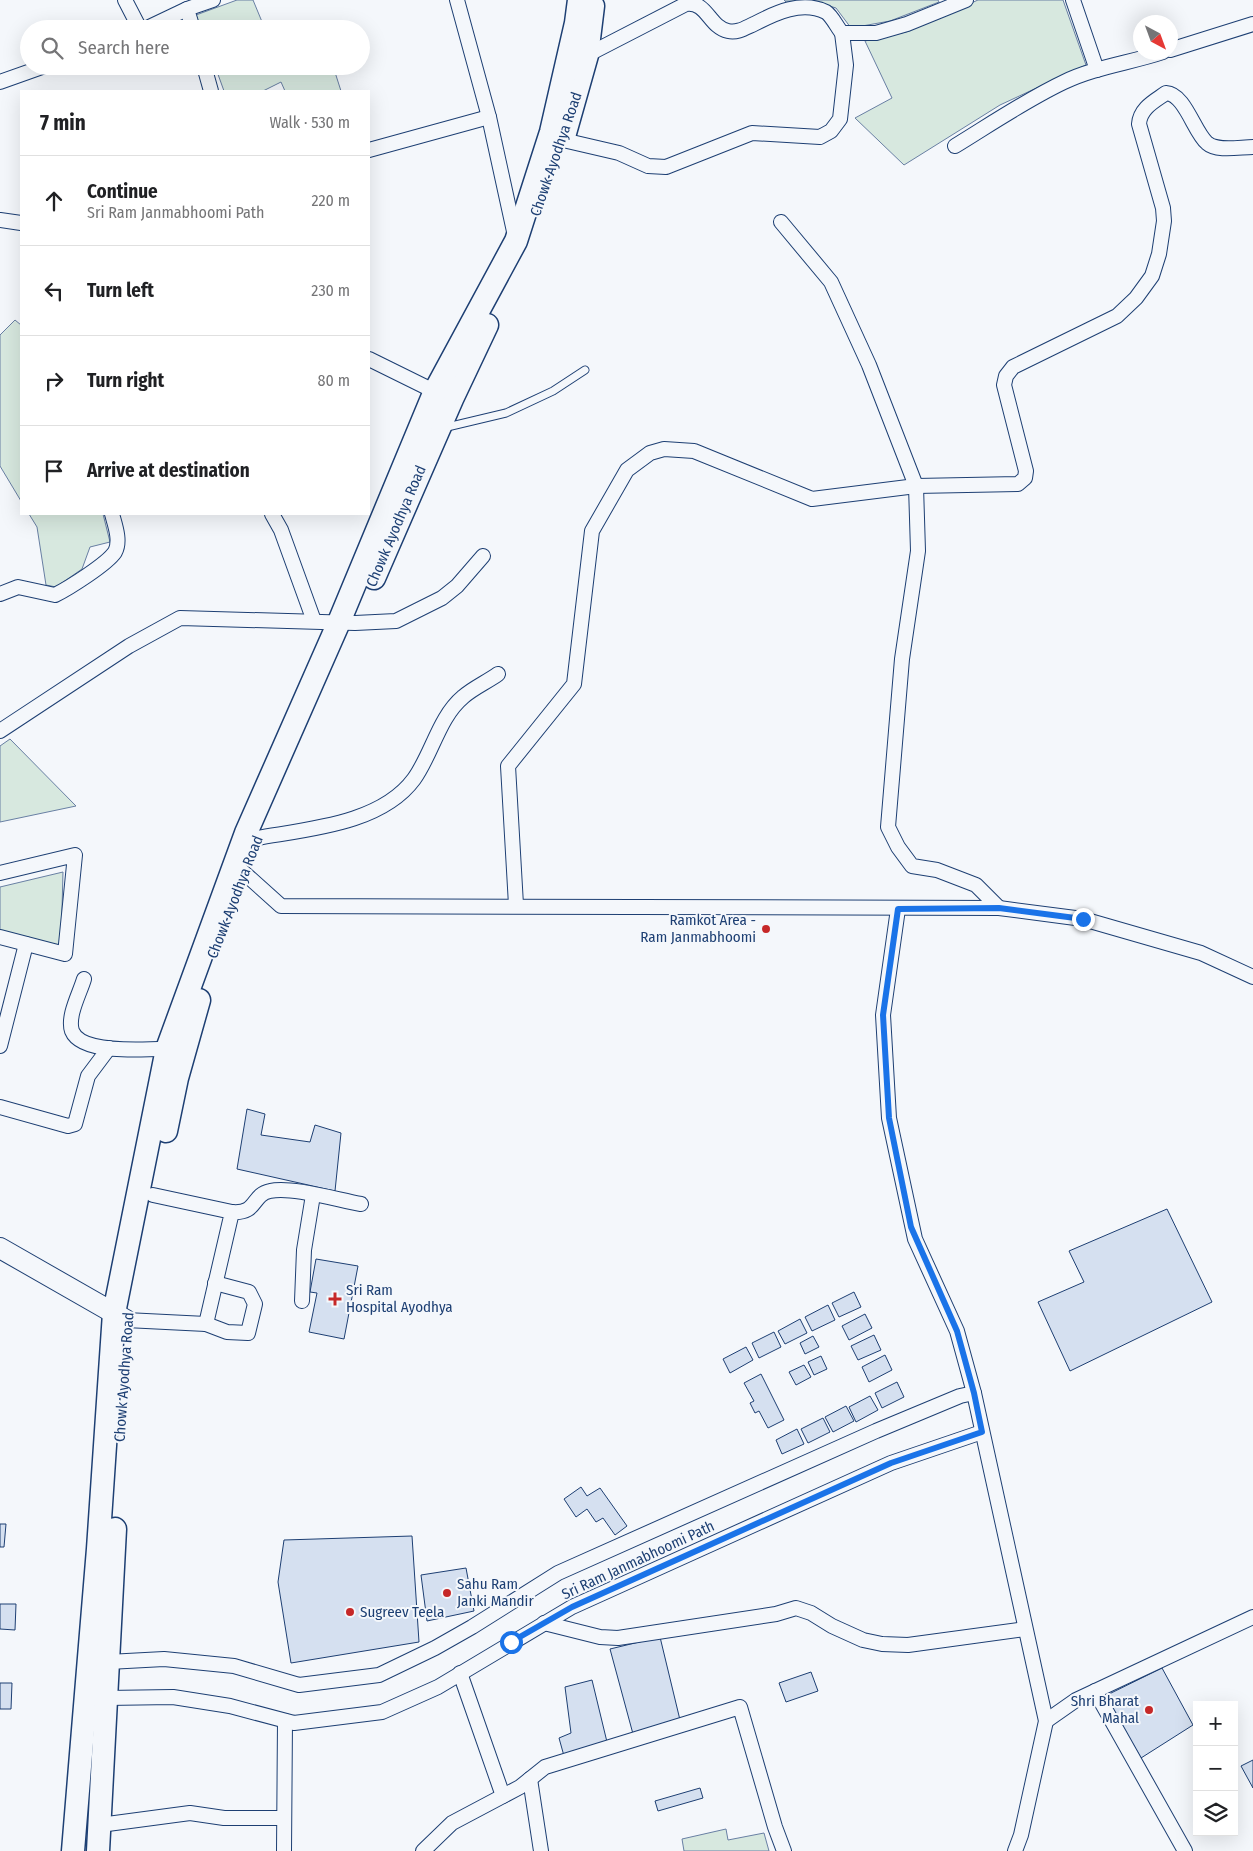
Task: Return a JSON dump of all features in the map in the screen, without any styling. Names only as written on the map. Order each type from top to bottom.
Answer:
[{"type":"main road","points":[[518,249],[551,132],[576,23],[579,0]]},
{"type":"main road","name":"Chowk Ayodhya Road","points":[[98,1851],[108,1662],[120,1316],[153,1194],[176,1048],[206,976],[242,871],[347,623],[438,430],[443,395],[518,249],[563,140],[587,55],[594,0]]},
{"type":"main road","points":[[73,1851],[120,1316],[176,1048],[246,833],[347,623],[443,395]]},
{"type":"street","points":[[125,0],[135,20]]},
{"type":"street","points":[[164,20],[212,0]]},
{"type":"street","points":[[457,0],[489,117],[518,249]]},
{"type":"street","points":[[842,33],[876,33],[907,24],[966,0]]},
{"type":"street","points":[[1073,0],[1097,70]]},
{"type":"street","points":[[563,140],[619,153],[648,166],[666,167],[752,132],[820,136],[831,131],[840,119],[846,65],[842,33],[827,13],[807,6],[791,7],[739,31],[728,31],[719,27],[700,6],[695,3],[686,4],[587,55]]},
{"type":"street","points":[[187,9],[190,20]]},
{"type":"street","points":[[1178,47],[1253,24]]},
{"type":"street","points":[[955,146],[1024,103],[1064,82],[1097,70],[1134,60]]},
{"type":"street","points":[[0,82],[20,75]]},
{"type":"street","points":[[207,75],[211,90]]},
{"type":"street","points":[[516,905],[508,766],[574,684],[592,531],[627,470],[650,453],[664,449],[678,449],[707,456],[812,499],[916,486],[1018,484],[1025,478],[1026,471],[1004,385],[1006,376],[1013,367],[1117,316],[1136,298],[1152,276],[1159,254],[1164,221],[1163,208],[1139,124],[1146,108],[1166,93],[1170,93],[1179,99],[1207,143],[1222,148],[1253,147]]},
{"type":"street","points":[[370,150],[489,117]]},
{"type":"street","points":[[0,220],[20,223]]},
{"type":"street","points":[[781,222],[831,282],[869,365],[916,486],[918,551],[902,659],[888,827],[898,847],[912,866],[937,870],[976,885],[999,908]]},
{"type":"street","points":[[370,359],[443,395]]},
{"type":"street","points":[[0,594],[18,586],[55,595],[79,581],[115,552],[118,542],[112,515]]},
{"type":"street","points":[[272,515],[280,530],[314,621]]},
{"type":"street","points":[[0,731],[129,646],[180,618],[347,623],[396,621],[442,598],[457,586],[483,556]]},
{"type":"street","points":[[257,838],[345,823],[381,805],[399,793],[414,779],[449,713],[462,698],[498,674]]},
{"type":"street","points":[[0,873],[75,855],[65,954],[0,937]]},
{"type":"street","points":[[242,871],[281,906],[516,905],[898,909],[999,908],[1083,919],[1200,953],[1253,977]]},
{"type":"street","points":[[898,909],[883,1015],[889,1118],[914,1239],[957,1331],[974,1393],[1046,1721],[1021,1835],[1015,1851]]},
{"type":"street","points":[[0,1046],[26,944]]},
{"type":"street","points":[[84,979],[71,1018],[72,1030],[77,1038],[90,1045],[109,1048],[130,1050],[176,1048]]},
{"type":"street","points":[[0,1107],[68,1126],[75,1124],[88,1076],[109,1048]]},
{"type":"street","points":[[153,1194],[243,1213],[270,1191],[313,1195],[361,1204]]},
{"type":"street","points":[[302,1301],[304,1250],[313,1195]]},
{"type":"street","points":[[206,1324],[232,1212]]},
{"type":"street","points":[[0,1248],[120,1316],[206,1324],[227,1332],[248,1333],[255,1304],[249,1292],[215,1283]]},
{"type":"street","name":"Sri Ram Janmabhoomi Path","points":[[108,1662],[164,1659],[234,1666],[299,1685],[379,1674],[450,1640],[558,1573],[876,1431],[960,1396],[974,1393]]},
{"type":"street","name":"Sri Ram Janmabhoomi Path","points":[[106,1698],[173,1697],[230,1706],[294,1723],[382,1712],[438,1687],[572,1607],[891,1463],[982,1432]]},
{"type":"street","points":[[544,1623],[600,1637],[618,1638],[776,1614],[796,1608],[811,1613],[832,1626],[863,1640],[882,1644],[908,1645],[1025,1629]]},
{"type":"street","points":[[1046,1721],[1076,1700],[1253,1617]]},
{"type":"street","points":[[460,1673],[503,1796]]},
{"type":"street","points":[[1095,1691],[1185,1851]]},
{"type":"street","points":[[423,1851],[452,1823],[503,1796],[545,1767],[740,1707],[784,1851]]},
{"type":"street","points":[[284,1851],[285,1721]]},
{"type":"street","points":[[530,1779],[541,1851]]},
{"type":"street","points":[[100,1825],[190,1813],[224,1818],[284,1818]]},
{"type":"lane","points":[[438,430],[506,413],[553,391],[585,370]]},
{"type":"shaded area","points":[[237,0],[253,0],[261,20],[198,20],[196,15]]},
{"type":"shaded area","points":[[784,0],[938,0],[939,2],[890,21],[851,28],[836,8],[820,3],[786,2]]},
{"type":"shaded area","points":[[978,0],[1063,0],[1086,65],[1000,105],[904,165],[855,118],[892,98],[865,41],[906,32]]},
{"type":"shaded area","points":[[218,75],[336,75],[341,90],[285,90],[281,82],[265,90],[224,90]]},
{"type":"shaded area","points":[[15,320],[20,324],[20,499],[0,466],[0,335]]},
{"type":"shaded area","points":[[30,515],[103,515],[110,542],[90,547],[82,569],[56,587],[46,585],[37,527]]},
{"type":"shaded area","points":[[10,739],[76,806],[0,822],[0,746]]},
{"type":"shaded area","points":[[63,872],[61,947],[0,930],[0,887]]},
{"type":"shaded area","points":[[726,1829],[728,1840],[764,1833],[769,1851],[684,1851],[682,1839]]},
{"type":"building","points":[[247,1109],[265,1114],[261,1135],[310,1142],[315,1125],[341,1133],[335,1191],[237,1169]]},
{"type":"building","points":[[1167,1209],[1212,1302],[1070,1371],[1038,1302],[1084,1282],[1069,1251]]},
{"type":"building","points":[[316,1259],[358,1266],[344,1339],[309,1332],[317,1293],[310,1292]]},
{"type":"building","points":[[854,1292],[861,1307],[839,1317],[832,1303]]},
{"type":"building","points":[[828,1305],[835,1320],[812,1331],[805,1317]]},
{"type":"building","points":[[865,1314],[872,1328],[849,1340],[842,1326]]},
{"type":"building","points":[[800,1319],[807,1333],[785,1344],[778,1331]]},
{"type":"building","points":[[774,1332],[781,1347],[759,1358],[752,1343]]},
{"type":"building","points":[[874,1335],[881,1350],[858,1360],[851,1346]]},
{"type":"building","points":[[813,1336],[819,1347],[805,1354],[800,1343]]},
{"type":"building","points":[[746,1347],[753,1360],[730,1373],[723,1359]]},
{"type":"building","points":[[885,1355],[892,1370],[869,1382],[862,1367]]},
{"type":"building","points":[[821,1356],[827,1369],[814,1375],[808,1362]]},
{"type":"building","points":[[804,1365],[811,1377],[796,1385],[789,1372]]},
{"type":"building","points":[[761,1374],[784,1420],[768,1428],[759,1411],[755,1413],[750,1403],[754,1401],[744,1383]]},
{"type":"building","points":[[897,1382],[904,1397],[882,1408],[875,1393]]},
{"type":"building","points":[[870,1396],[878,1410],[856,1422],[849,1407]]},
{"type":"building","points":[[846,1406],[854,1421],[833,1432],[825,1417]]},
{"type":"building","points":[[823,1418],[830,1432],[808,1443],[801,1429]]},
{"type":"building","points":[[797,1429],[804,1444],[782,1454],[776,1440]]},
{"type":"building","points":[[581,1487],[587,1496],[600,1488],[627,1526],[615,1535],[603,1518],[596,1522],[587,1509],[576,1517],[564,1499]]},
{"type":"building","points":[[0,1524],[6,1524],[4,1547],[0,1547]]},
{"type":"building","name":"Sugreev Teela","points":[[412,1536],[419,1642],[291,1663],[278,1582],[284,1540]]},
{"type":"building","name":"Sahu Ram Janki Mandir","points":[[466,1568],[474,1611],[427,1621],[421,1575]]},
{"type":"building","points":[[0,1604],[16,1604],[15,1630],[0,1629]]},
{"type":"building","points":[[660,1637],[680,1720],[633,1734],[610,1649]]},
{"type":"building","name":"Shri Bharat Mahal","points":[[1162,1668],[1193,1725],[1141,1758],[1105,1696]]},
{"type":"building","points":[[811,1672],[818,1691],[786,1702],[779,1683]]},
{"type":"building","points":[[592,1680],[607,1742],[564,1756],[559,1738],[571,1733],[565,1687]]},
{"type":"building","points":[[0,1683],[12,1683],[11,1709],[0,1709]]},
{"type":"building","points":[[1253,1760],[1253,1788],[1241,1766]]},
{"type":"building","points":[[700,1788],[703,1798],[658,1811],[655,1801]]},
{"type":"place","name":"Ramkot Area - Ram Janmabhoomi","points":[[766,929]]},
{"type":"place","name":"Sri Ram Hospital Ayodhya","points":[[335,1299]]},
{"type":"place","name":"Sahu Ram Janki Mandir","points":[[447,1593]]},
{"type":"place","name":"Sugreev Teela","points":[[350,1612]]},
{"type":"place","name":"Shri Bharat Mahal","points":[[1149,1710]]},
{"type":"route","points":[[511,1642],[572,1607],[891,1463],[972,1433],[982,1432],[974,1393],[957,1331],[914,1239],[889,1118],[883,1015],[898,909],[999,908],[1083,919]]}]
